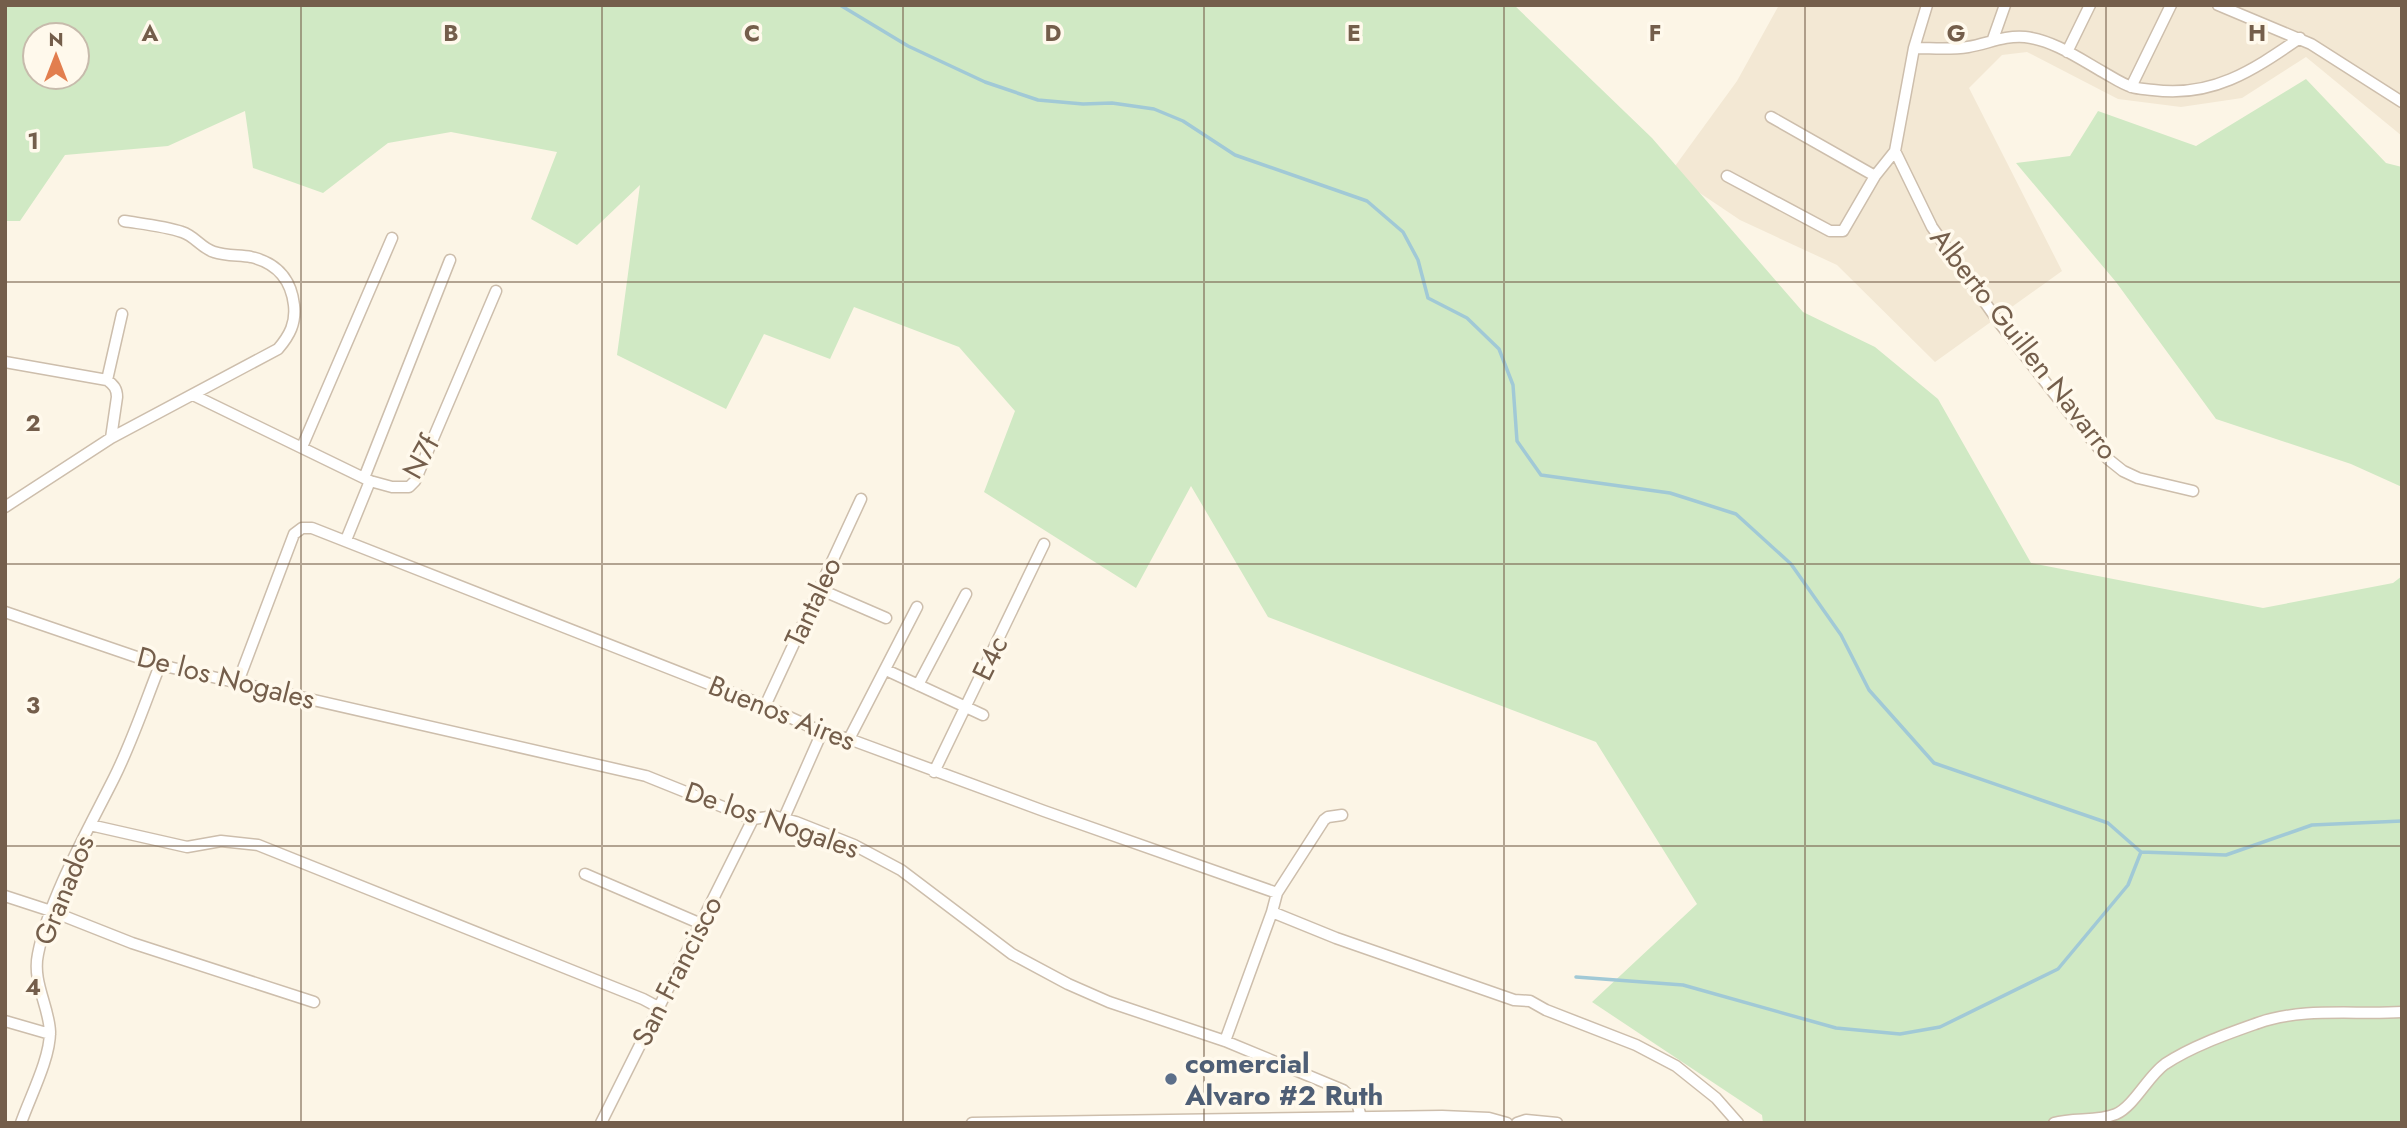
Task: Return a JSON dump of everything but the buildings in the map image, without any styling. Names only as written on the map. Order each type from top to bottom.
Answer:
[{"type":"street","points":[[1993,39],[2005,5]]},
{"type":"street","points":[[2067,52],[2090,5]]},
{"type":"street","points":[[2131,87],[2171,5]]},
{"type":"street","points":[[2218,5],[2300,38],[2333,55],[2402,102]]},
{"type":"street","points":[[1727,176],[1830,231],[1839,232],[1846,228],[1875,176],[1895,151],[1923,7]]},
{"type":"street","points":[[1914,48],[1954,49],[1971,47],[1993,39],[2025,37],[2067,52],[2131,87],[2193,91],[2215,86],[2253,70],[2300,38]]},
{"type":"street","points":[[1771,117],[1875,176]]},
{"type":"street","name":"Alberto Guillen Navarro","points":[[1895,151],[1932,228],[1998,321],[2108,459],[2123,471],[2156,484],[2193,491]]},
{"type":"street","points":[[5,507],[111,438],[278,349],[289,336],[295,317],[290,282],[266,262],[205,249],[184,232],[124,221]]},
{"type":"street","points":[[302,447],[392,238]]},
{"type":"street","points":[[346,540],[450,260]]},
{"type":"street","name":"N7f","points":[[193,395],[367,480],[405,488],[415,481],[496,291]]},
{"type":"street","points":[[107,380],[122,314]]},
{"type":"street","points":[[5,362],[107,380],[117,390],[111,438]]},
{"type":"street","name":"Tantaleo","points":[[765,706],[861,499]]},
{"type":"street","name":"Buenos Aires","points":[[238,682],[294,534],[302,528],[312,528],[765,706],[822,732],[849,739],[934,772],[1276,892]]},
{"type":"street","name":"E4c","points":[[934,772],[1044,544]]},
{"type":"street","points":[[819,590],[886,618]]},
{"type":"street","points":[[918,685],[966,594]]},
{"type":"street","points":[[849,739],[917,607]]},
{"type":"street","name":"De los Nogales","points":[[5,612],[160,665],[549,756],[646,776],[753,818],[768,815],[784,818],[854,845],[901,870],[1027,964],[1109,1002],[1225,1041],[1343,1090],[1357,1103],[1361,1117]]},
{"type":"street","name":"Granados","points":[[21,1123],[50,1034],[49,1020],[40,996],[37,956],[51,911],[116,775],[160,665]]},
{"type":"street","points":[[886,670],[983,715]]},
{"type":"street","points":[[784,818],[822,732]]},
{"type":"street","points":[[1225,1041],[1272,912],[1276,892],[1324,820],[1342,815]]},
{"type":"street","name":"San Francisco","points":[[601,1123],[753,818]]},
{"type":"street","points":[[90,825],[187,847],[221,841],[258,845],[658,1007]]},
{"type":"street","points":[[585,874],[699,923]]},
{"type":"street","points":[[5,896],[132,943],[314,1002]]},
{"type":"street","points":[[1272,912],[1336,938],[1514,1000],[1530,1001],[1546,1010],[1636,1045],[1676,1066],[1716,1098],[1738,1123]]},
{"type":"street","points":[[2053,1123],[2067,1119],[2104,1118],[2120,1112],[2164,1065],[2194,1049],[2261,1022],[2297,1015],[2402,1012]]},
{"type":"street","points":[[5,1021],[50,1034]]},
{"type":"street","points":[[972,1123],[1442,1116],[1489,1118],[1507,1123]]},
{"type":"street","points":[[1517,1123],[1526,1120],[1557,1123]]},
{"type":"shaded area","points":[[1779,5],[2402,5],[2402,136],[2306,57],[2242,98],[2181,107],[2118,99],[2027,52],[2002,55],[1969,88],[2062,271],[1935,362],[1837,265],[1740,220],[1670,173],[1737,81]]},
{"type":"green space","points":[[5,5],[1514,5],[1652,138],[1803,312],[1875,347],[1938,399],[2031,563],[2263,608],[2393,583],[2402,576],[2402,1123],[1763,1123],[1762,1115],[1592,1002],[1697,904],[1596,742],[1268,617],[1191,486],[1136,588],[984,492],[1015,411],[959,347],[854,307],[830,359],[764,334],[726,409],[617,355],[640,185],[577,245],[531,219],[557,152],[451,132],[388,143],[323,193],[253,168],[245,111],[168,146],[65,155],[20,221],[5,221]]},
{"type":"green space","points":[[2306,79],[2386,163],[2402,167],[2402,487],[2351,464],[2216,419],[2116,282],[2016,163],[2070,156],[2098,111],[2196,146]]},
{"type":"waterway","points":[[840,5],[908,46],[985,82],[1038,100],[1083,104],[1112,103],[1154,109],[1183,121],[1235,155],[1367,201],[1403,232],[1418,260],[1428,298],[1467,318],[1499,349],[1513,385],[1517,441],[1541,475],[1670,493],[1736,514],[1791,564],[1841,635],[1869,690],[1934,763],[2108,823],[2141,852],[2226,855],[2312,825],[2402,821]]},
{"type":"waterway","points":[[1576,977],[1683,985],[1836,1028],[1900,1034],[1940,1027],[2058,969],[2128,885],[2141,852]]},
{"type":"place","name":"comercial Alvaro #2 Ruth","points":[[1171,1079]]}]
